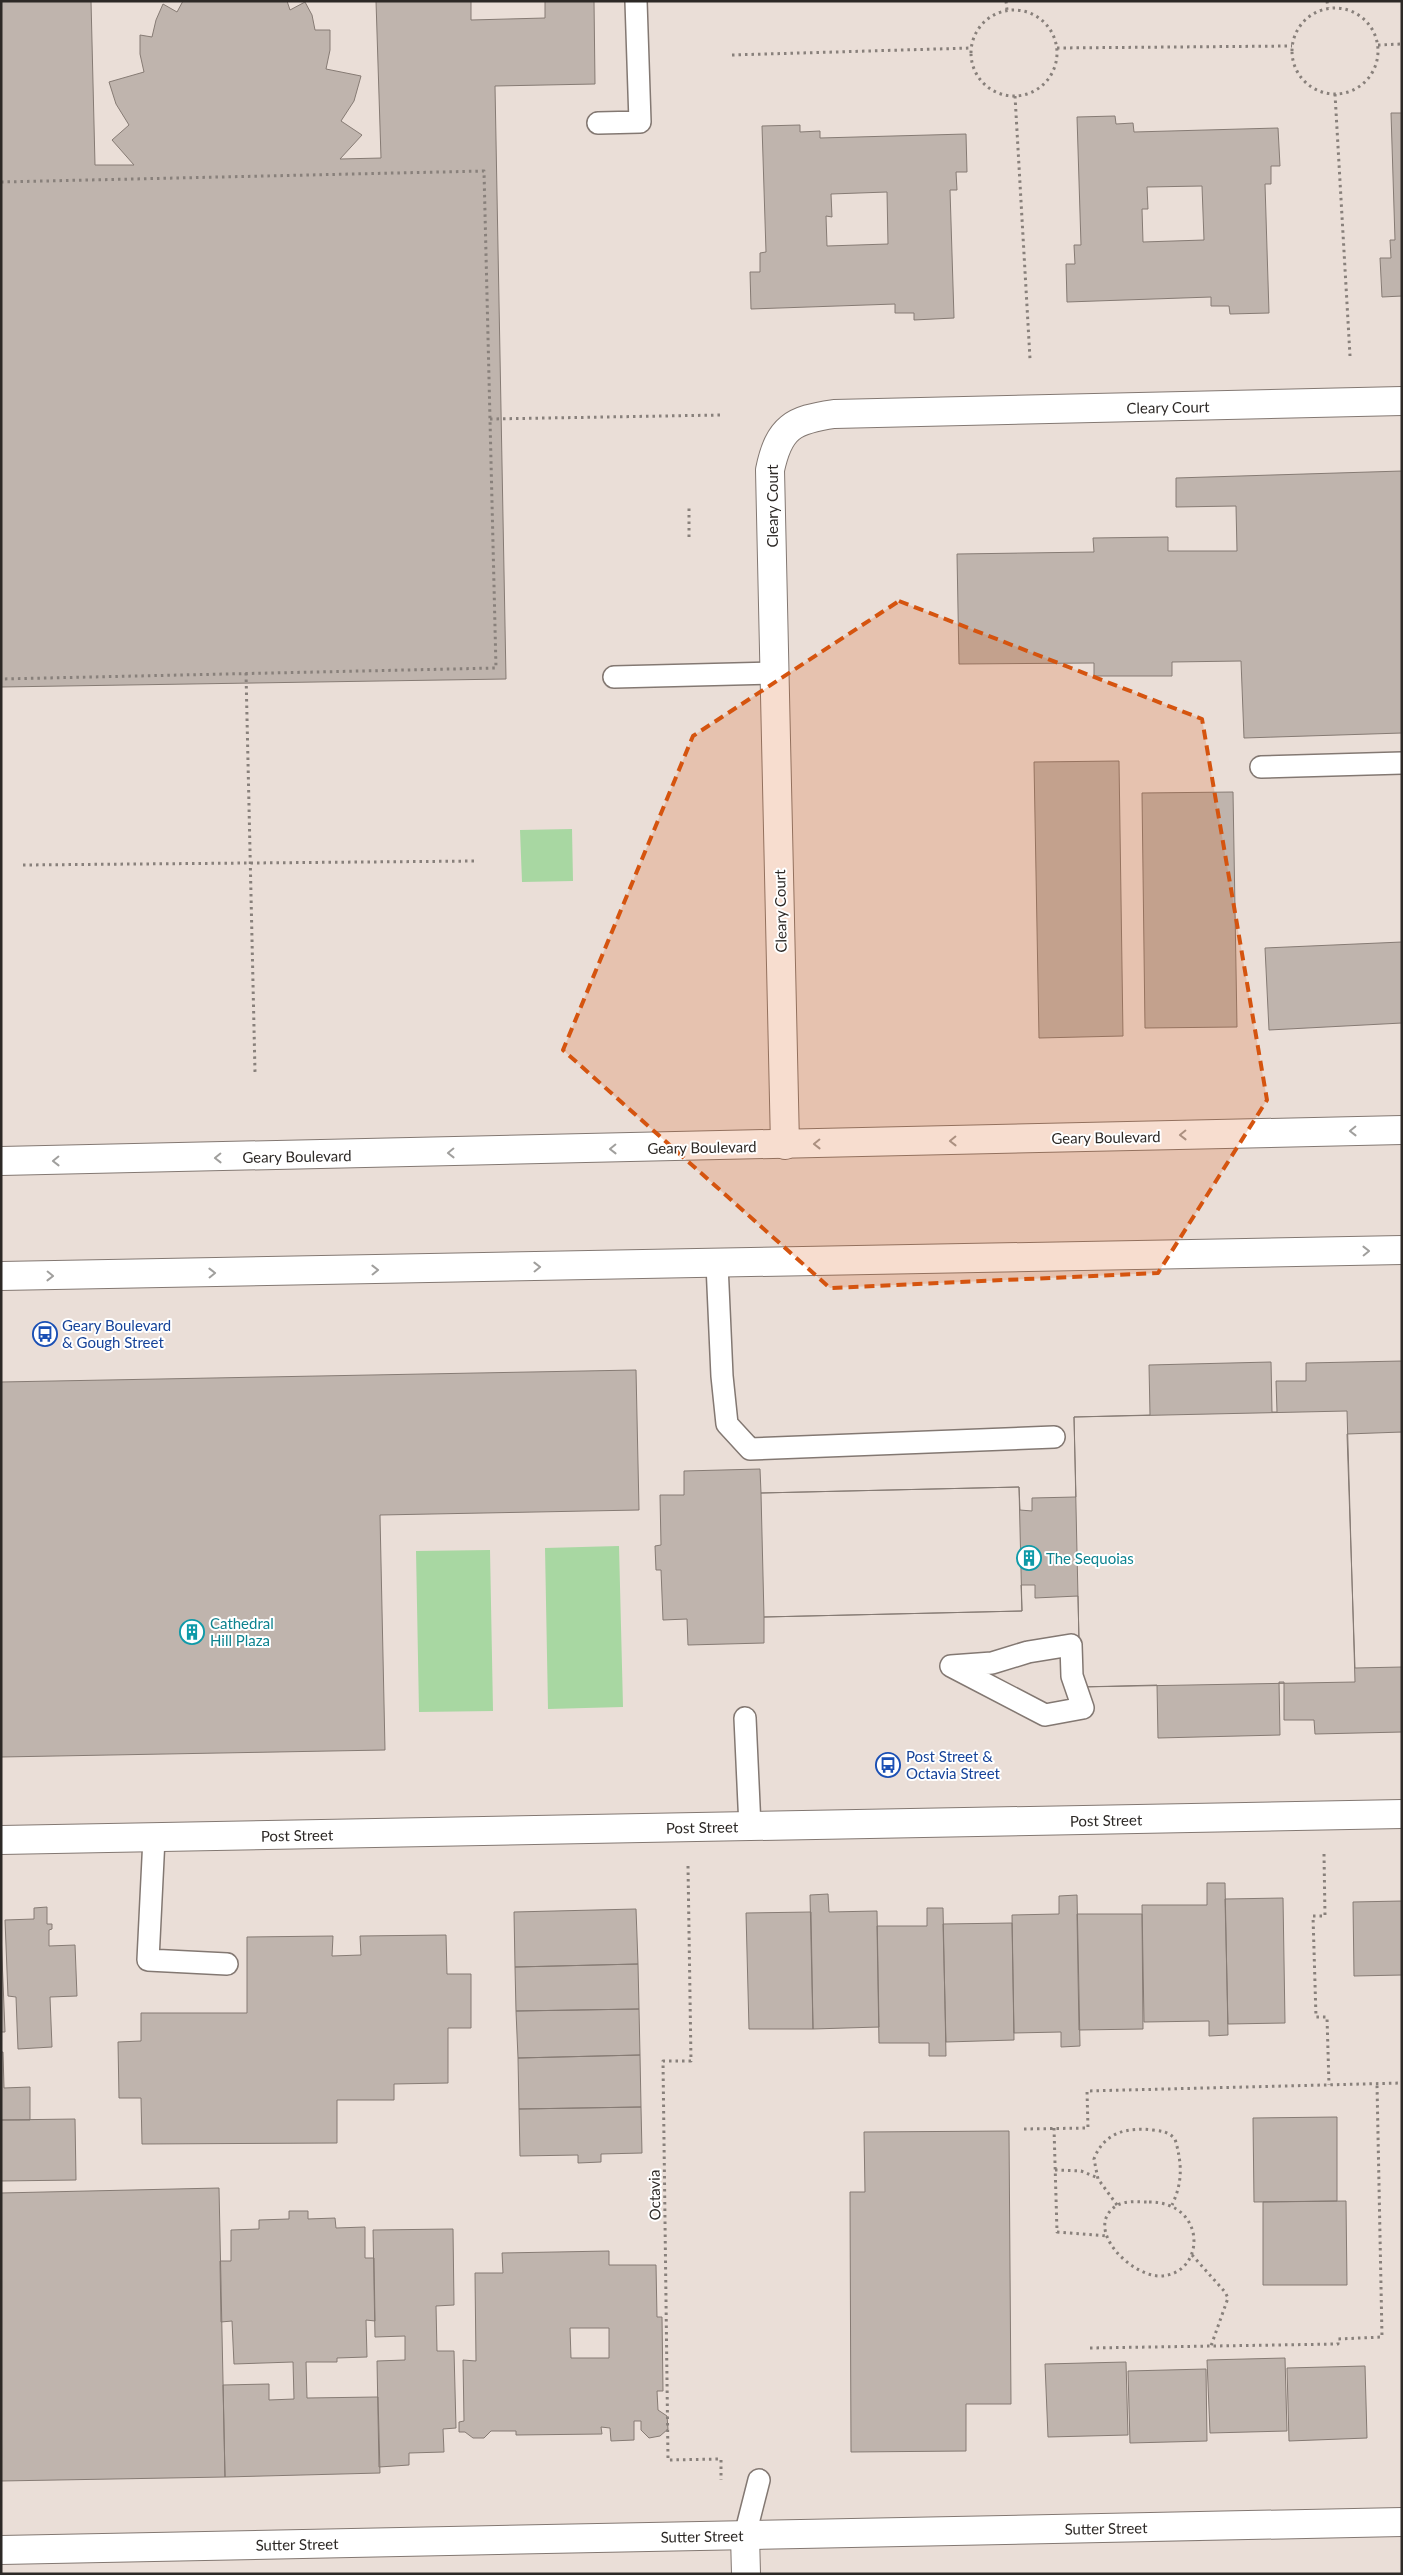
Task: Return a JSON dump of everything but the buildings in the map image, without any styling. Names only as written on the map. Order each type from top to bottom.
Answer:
[{"type":"street","name":"Cleary Court","points":[[785,1145],[770,470],[775,446],[790,428],[809,418],[834,414],[1402,402]]},
{"type":"street","name":"Geary Boulevard","points":[[1,1161],[1402,1130]]},
{"type":"street","points":[[1,1276],[1402,1250]]},
{"type":"street","name":"Post Street","points":[[1,1840],[1402,1814]]},
{"type":"street","name":"Sutter Street","points":[[1,2550],[1402,2522]]},
{"type":"street","points":[[733,2536],[746,2574]]},
{"type":"lane","points":[[598,123],[640,122],[636,1]]},
{"type":"lane","points":[[614,676],[774,673]]},
{"type":"lane","points":[[1261,767],[1402,763]]},
{"type":"lane","points":[[717,1264],[722,1376],[727,1424],[750,1449],[1054,1437]]},
{"type":"lane","points":[[1071,1645],[1072,1676],[1083,1708],[1045,1715],[950,1666],[992,1663],[1028,1652],[1071,1645]]},
{"type":"lane","points":[[745,1718],[750,1827]]},
{"type":"lane","points":[[154,1838],[148,1960],[227,1964]]},
{"type":"lane","points":[[733,2536],[759,2480]]},
{"type":"path","points":[[1006,1],[1007,10]]},
{"type":"path","points":[[1327,1],[1328,8]]},
{"type":"path","points":[[1328,8],[1342,8],[1355,12],[1366,20],[1374,32],[1378,45],[1377,59],[1372,73],[1363,84],[1335,94],[1321,91],[1308,85],[1298,74],[1293,60],[1292,46],[1296,32],[1314,12],[1328,8]]},
{"type":"path","points":[[1007,10],[1021,11],[1034,15],[1045,23],[1053,34],[1057,48],[1057,62],[1051,76],[1042,86],[1029,94],[1015,96],[1000,94],[987,87],[977,76],[972,63],[971,48],[975,34],[983,23],[1007,10]]},
{"type":"path","points":[[1378,45],[1402,44]]},
{"type":"path","points":[[1057,48],[1292,46]]},
{"type":"path","points":[[732,55],[971,48]]},
{"type":"path","points":[[1335,94],[1350,356]]},
{"type":"path","points":[[1015,96],[1030,360]]},
{"type":"path","points":[[1,182],[484,171],[496,668],[1,679]]},
{"type":"path","points":[[490,419],[721,415]]},
{"type":"path","points":[[689,505],[689,537]]},
{"type":"path","points":[[246,673],[256,1046],[255,1072]]},
{"type":"path","points":[[23,865],[478,861]]},
{"type":"path","points":[[1323,1816],[1325,1916],[1313,1916],[1316,2017],[1327,2017],[1329,2085]]},
{"type":"path","name":"Octavia","points":[[688,1828],[691,2061],[663,2061],[668,2460],[721,2459],[733,2536]]},
{"type":"path","points":[[1024,2130],[1088,2128],[1087,2091],[1402,2083]]},
{"type":"path","points":[[1090,2348],[1338,2344],[1338,2339],[1382,2337],[1377,2084]]},
{"type":"path","points":[[1054,2128],[1057,2232],[1107,2236]]},
{"type":"path","points":[[1117,2205],[1098,2178],[1094,2159],[1108,2138],[1131,2129],[1165,2132],[1175,2139],[1181,2168],[1178,2192],[1172,2205]]},
{"type":"path","points":[[1055,2170],[1081,2172],[1098,2178]]},
{"type":"path","points":[[1149,2202],[1172,2205],[1182,2211],[1192,2226],[1194,2237],[1192,2255],[1185,2265],[1170,2275],[1150,2275],[1126,2263],[1107,2236],[1105,2223],[1111,2210],[1117,2205],[1149,2202]]},
{"type":"path","points":[[1192,2255],[1226,2292],[1228,2298],[1211,2346]]},
{"type":"highlighted area","points":[[899,601],[1202,719],[1267,1100],[1158,1273],[830,1288],[563,1050],[693,736]]},
{"type":"green space","points":[[572,829],[573,881],[522,882],[520,830]]},
{"type":"green space","points":[[619,1546],[623,1707],[548,1709],[545,1548]]},
{"type":"green space","points":[[490,1550],[493,1711],[419,1712],[416,1551]]},
{"type":"place","name":"Geary Boulevard & Gough Street","points":[[45,1334]]},
{"type":"place","name":"The Sequoias","points":[[1029,1558]]},
{"type":"place","name":"Cathedral Hill Plaza","points":[[192,1632]]},
{"type":"place","name":"Post Street & Octavia Street","points":[[888,1765]]}]
